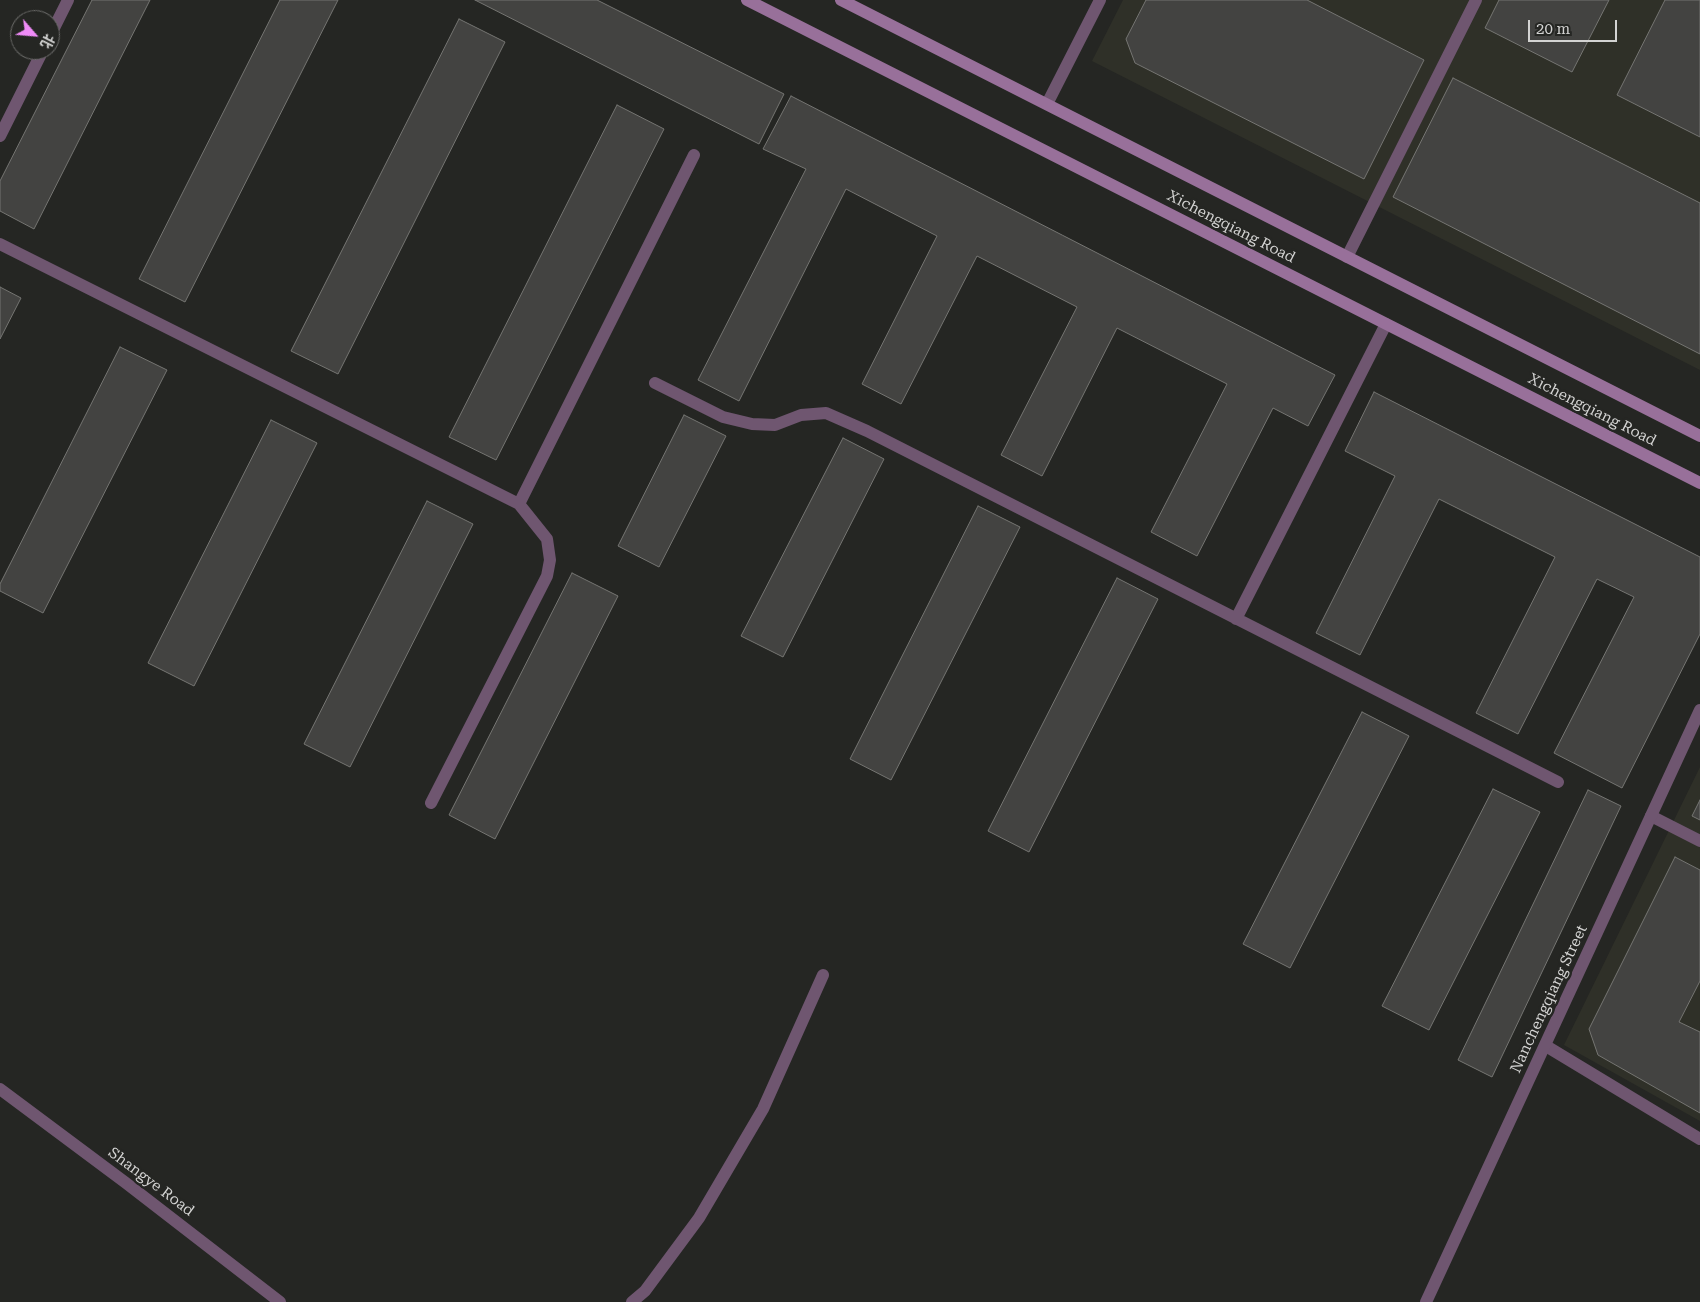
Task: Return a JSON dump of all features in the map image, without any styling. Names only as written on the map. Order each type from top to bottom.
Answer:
[{"type":"main road","name":"Xichengqiang Road","points":[[747,0],[1700,483]]},
{"type":"main road","name":"Xichengqiang Road","points":[[841,0],[1700,436]]},
{"type":"street","points":[[60,16],[68,0]]},
{"type":"street","points":[[1047,104],[1100,0]]},
{"type":"street","points":[[1347,257],[1476,0]]},
{"type":"street","points":[[0,136],[38,60]]},
{"type":"street","points":[[519,504],[694,155]]},
{"type":"street","points":[[0,244],[519,504],[547,539],[550,560],[547,576],[432,803]]},
{"type":"street","points":[[1236,619],[1386,324]]},
{"type":"street","points":[[655,383],[723,417],[752,424],[775,425],[801,415],[826,413],[867,431],[1558,782]]},
{"type":"street","name":"Nanchengqiang Street","points":[[1426,1302],[1700,710]]},
{"type":"street","points":[[1651,816],[1700,841]]},
{"type":"street","points":[[632,1302],[645,1291],[699,1218],[763,1109],[823,975]]},
{"type":"street","points":[[1546,1046],[1700,1139]]},
{"type":"street","name":"Shangye Road","points":[[0,1089],[126,1182],[280,1302]]},
{"type":"shaded area","points":[[1123,0],[1700,0],[1700,370],[1092,61]]},
{"type":"shaded area","points":[[1700,767],[1700,1121],[1564,1045]]},
{"type":"building","points":[[92,0],[150,0],[34,229],[0,211],[0,181]]},
{"type":"building","points":[[280,0],[338,0],[185,302],[139,279]]},
{"type":"building","points":[[475,0],[597,0],[784,94],[759,144]]},
{"type":"building","points":[[1146,0],[1307,0],[1424,60],[1364,179],[1135,63],[1126,39]]},
{"type":"building","points":[[1499,0],[1609,0],[1572,72],[1485,28]]},
{"type":"building","points":[[1665,0],[1700,0],[1700,137],[1617,95]]},
{"type":"building","points":[[459,19],[505,42],[338,374],[291,351]]},
{"type":"building","points":[[1453,78],[1700,203],[1700,354],[1393,197]]},
{"type":"building","points":[[791,96],[1335,375],[1308,426],[1273,408],[1197,556],[1151,532],[1227,384],[1117,328],[1042,476],[1001,455],[1077,307],[977,256],[901,404],[862,384],[937,236],[846,189],[739,401],[698,380],[806,169],[763,149]]},
{"type":"building","points":[[617,105],[664,129],[496,460],[449,437]]},
{"type":"building","points":[[0,287],[21,298],[0,339]]},
{"type":"building","points":[[120,347],[167,370],[43,613],[0,591],[0,584]]},
{"type":"building","points":[[1374,392],[1700,557],[1700,634],[1622,788],[1554,753],[1634,597],[1597,579],[1518,734],[1476,713],[1555,557],[1439,499],[1360,655],[1316,633],[1395,476],[1345,451]]},
{"type":"building","points":[[684,415],[726,436],[659,567],[618,546]]},
{"type":"building","points":[[271,420],[317,443],[194,686],[148,663]]},
{"type":"building","points":[[843,438],[884,459],[783,657],[741,636]]},
{"type":"building","points":[[427,501],[473,524],[350,767],[304,744]]},
{"type":"building","points":[[978,506],[1020,527],[891,780],[850,759]]},
{"type":"building","points":[[572,573],[618,596],[495,839],[449,815]]},
{"type":"building","points":[[1117,578],[1158,599],[1029,852],[988,831]]},
{"type":"building","points":[[1362,712],[1409,736],[1290,968],[1243,944]]},
{"type":"building","points":[[1493,789],[1540,812],[1429,1030],[1382,1006]]},
{"type":"building","points":[[1588,790],[1621,806],[1492,1077],[1458,1060]]},
{"type":"building","points":[[1700,800],[1700,820],[1692,816]]},
{"type":"building","points":[[1675,857],[1700,870],[1700,981],[1679,1022],[1700,1032],[1700,1113],[1598,1055],[1589,1029]]}]
